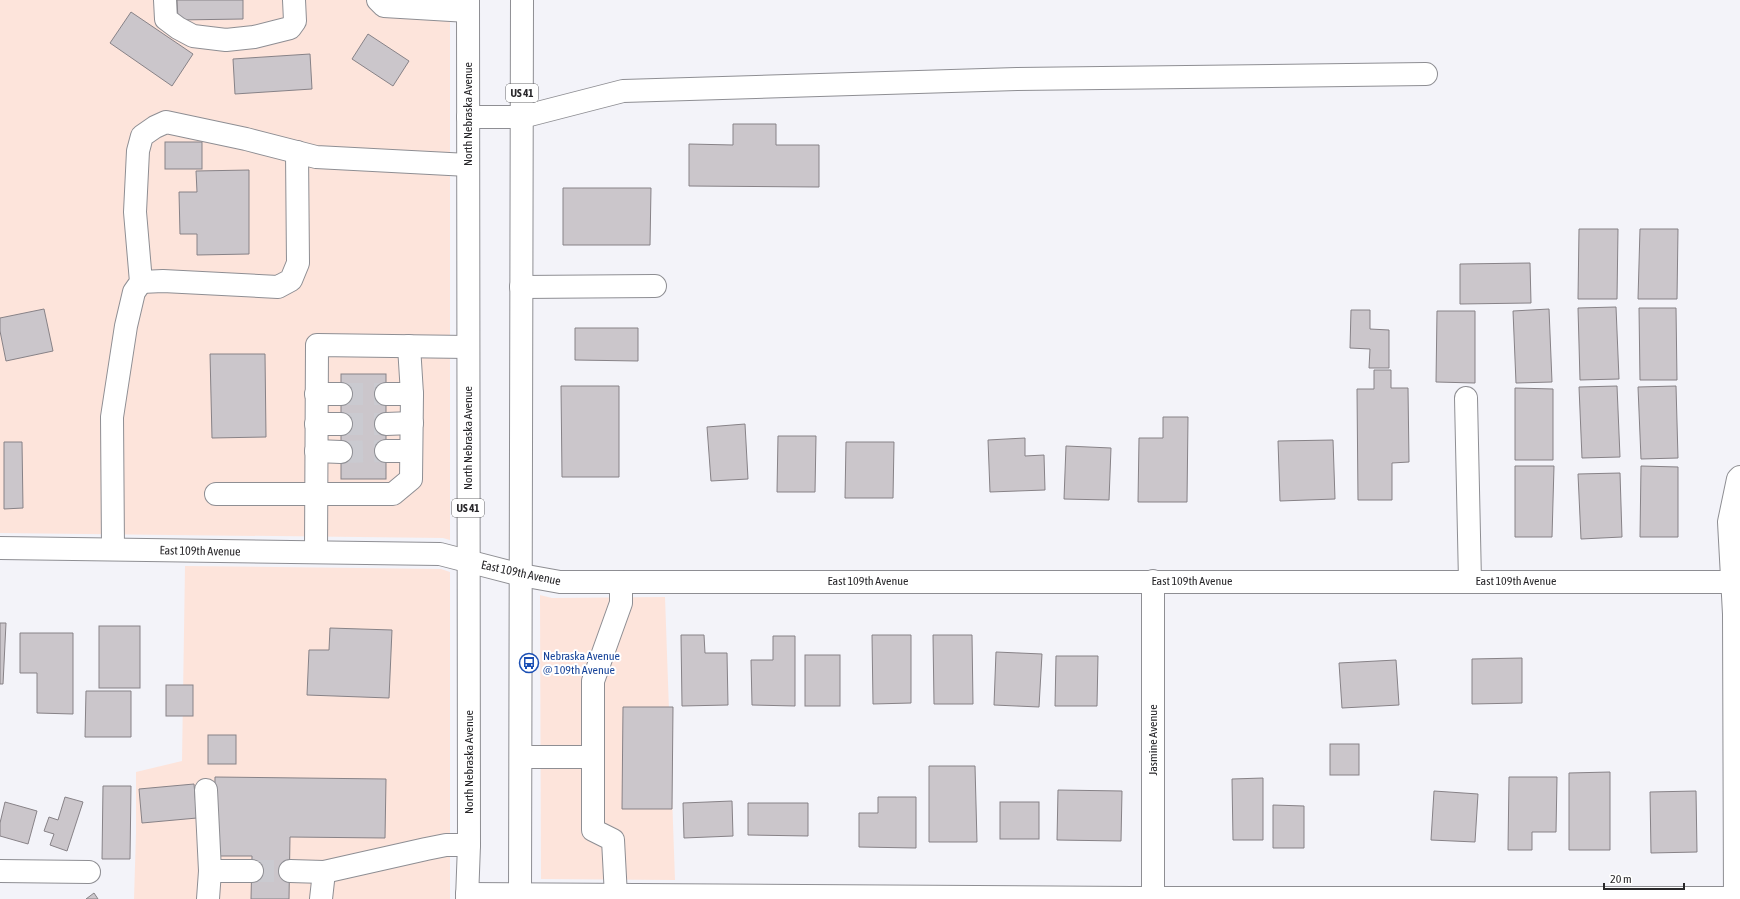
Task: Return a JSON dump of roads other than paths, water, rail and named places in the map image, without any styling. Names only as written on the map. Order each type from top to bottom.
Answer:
[{"type":"street","points":[[165,0],[166,19],[178,28],[193,36],[226,40],[254,36],[290,28],[295,21],[294,0]]},
{"type":"street","points":[[378,0],[384,6],[468,6]]},
{"type":"street","name":"US 41","points":[[520,897],[522,0]]},
{"type":"street","name":"North Nebraska Avenue","points":[[467,897],[469,845],[468,6]]},
{"type":"street","points":[[468,117],[522,117],[623,91],[1025,79],[1426,74]]},
{"type":"street","points":[[113,550],[112,417],[126,326],[134,292],[141,282],[135,212],[138,151],[142,136],[155,127],[166,122],[246,139],[316,157],[468,164]]},
{"type":"street","points":[[141,282],[163,281],[278,287],[291,280],[298,263],[297,152]]},
{"type":"street","points":[[521,287],[655,286]]},
{"type":"street","points":[[316,552],[317,345],[468,347]]},
{"type":"street","points":[[216,494],[393,494],[411,480],[412,394],[409,346]]},
{"type":"street","points":[[316,394],[341,394]]},
{"type":"street","points":[[386,394],[412,394]]},
{"type":"street","points":[[1466,398],[1470,581]]},
{"type":"street","points":[[386,424],[412,423]]},
{"type":"street","points":[[316,424],[341,424]]},
{"type":"street","points":[[316,451],[341,452]]},
{"type":"street","points":[[386,451],[411,451]]},
{"type":"street","points":[[467,897],[616,896],[1153,899],[1735,899],[1734,614],[1736,582],[1729,522],[1738,479],[1740,477]]},
{"type":"street","name":"East 109th Avenue","points":[[0,548],[440,554],[521,575],[560,582],[1736,582]]},
{"type":"street","name":"Jasmine Avenue","points":[[1153,581],[1153,899]]},
{"type":"street","points":[[616,896],[613,840],[593,830],[594,681],[621,604],[621,582]]},
{"type":"street","points":[[521,757],[593,757]]},
{"type":"street","points":[[206,790],[210,871],[208,899]]},
{"type":"street","points":[[290,871],[324,872],[446,845],[469,845]]},
{"type":"street","points":[[0,871],[89,872]]},
{"type":"street","points":[[210,871],[252,871]]},
{"type":"street","points":[[321,899],[324,872]]},
{"type":"tunnel","points":[[341,394],[386,394]]},
{"type":"tunnel","points":[[341,424],[386,424]]},
{"type":"tunnel","points":[[341,452],[386,451]]},
{"type":"tunnel","points":[[252,871],[290,871]]},
{"type":"place","name":"Nebraska Avenue @ 109th Avenue","points":[[529,663]]}]
